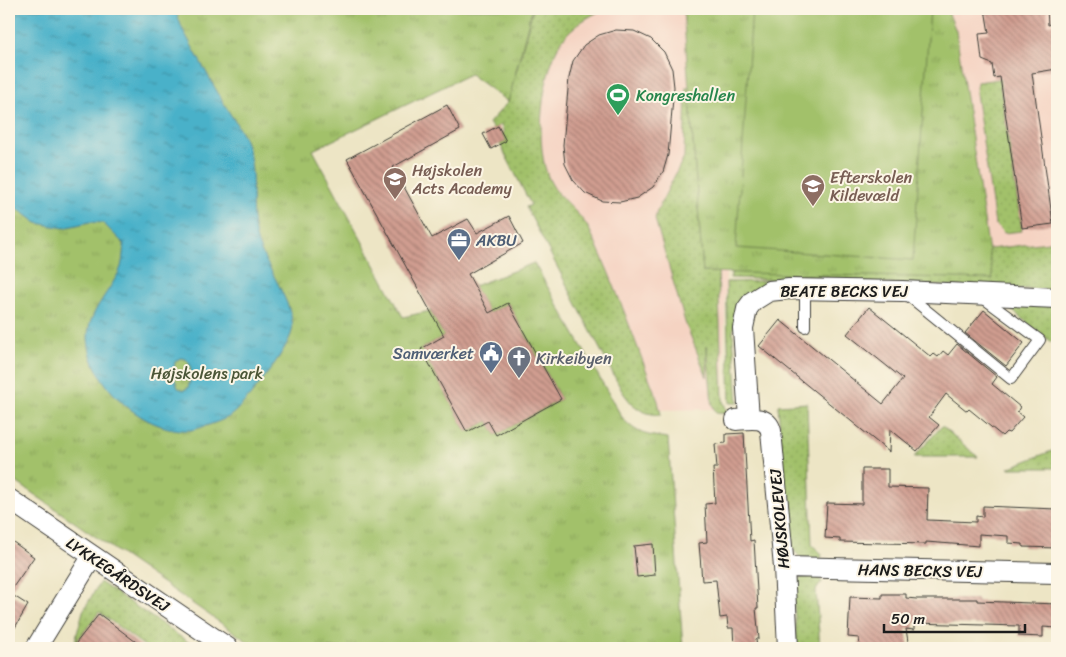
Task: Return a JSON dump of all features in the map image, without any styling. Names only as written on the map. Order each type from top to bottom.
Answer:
[{"type":"street","name":"BEATE BECKS VEJ","points":[[742,420],[743,328],[748,309],[761,295],[769,291],[902,291],[1057,298]]},
{"type":"street","name":"HØJSKOLEVEJ","points":[[742,420],[762,420],[770,426],[784,567],[788,648]]},
{"type":"street","name":"LYKKEGÅRDSVEJ","points":[[9,499],[222,647]]},
{"type":"street","points":[[36,648],[92,557]]},
{"type":"street","name":"HANS BECKS VEJ","points":[[784,567],[1057,573]]},
{"type":"lane","points":[[805,290],[805,327]]},
{"type":"lane","points":[[902,291],[1011,379],[1040,340],[978,294]]},
{"type":"shaded area","name":"Efterskolen Kildevæld","points":[[545,9],[1057,9],[1057,281],[726,266],[723,409],[655,410],[547,186],[537,135]]},
{"type":"green space","name":"Højskolens park","points":[[9,9],[532,9],[508,102],[470,74],[313,150],[403,317],[430,311],[444,336],[421,349],[467,432],[488,421],[496,435],[561,399],[508,303],[489,313],[474,286],[534,263],[623,419],[643,433],[668,438],[683,648],[257,648],[9,477]]},
{"type":"green space","points":[[533,9],[604,9],[587,18],[571,30],[562,40],[555,54],[549,70],[542,109],[542,149],[545,166],[554,188],[590,231],[617,294],[658,401],[661,415],[638,409],[622,391],[526,207],[531,205],[500,144],[506,141],[501,125],[493,129],[489,123],[508,102]]},
{"type":"green space","points":[[683,9],[947,9],[956,31],[993,279],[703,272]]},
{"type":"green space","points":[[752,9],[930,9],[913,260],[736,248]]},
{"type":"green space","points":[[999,79],[1022,231],[1004,233],[995,224],[976,93],[977,82]]},
{"type":"green space","points":[[686,87],[689,87],[703,272],[718,272],[723,401],[728,414],[716,413],[712,404],[707,346],[707,377],[685,322],[655,219],[657,211],[684,157]]},
{"type":"green space","points":[[1057,241],[1057,290],[730,278],[732,271],[990,249]]},
{"type":"green space","points":[[772,281],[735,319],[733,333],[738,403],[730,403],[726,282]]},
{"type":"green space","points":[[1003,303],[1057,305],[1057,339],[1051,342]]},
{"type":"green space","points":[[807,403],[812,545],[822,554],[821,559],[800,557],[789,546],[778,405]]},
{"type":"green space","points":[[942,426],[978,457],[914,457]]},
{"type":"green space","points":[[1057,449],[1057,468],[1008,468]]},
{"type":"green space","points":[[802,577],[819,577],[822,582],[816,590],[820,648],[797,648],[793,590],[795,582]]},
{"type":"green space","points":[[100,582],[197,648],[147,648],[99,612],[74,645],[83,611]]},
{"type":"water","points":[[19,9],[175,9],[182,28],[246,143],[252,170],[252,209],[256,237],[286,302],[292,323],[289,340],[275,363],[246,400],[227,418],[191,430],[173,429],[156,424],[139,415],[123,403],[109,389],[98,373],[91,356],[88,338],[89,328],[91,319],[121,267],[124,244],[103,223],[90,222],[64,228],[37,223],[11,204],[9,200],[9,32]],"holes":[[[180,358],[186,359],[189,362],[191,373],[188,388],[184,390],[178,388],[173,374],[175,362]]]},
{"type":"building","points":[[985,9],[1047,9],[1048,25],[1057,23],[1057,69],[1032,73],[1053,224],[1022,228],[1000,77],[994,78],[992,64],[982,60],[979,34],[989,33]]},
{"type":"building","name":"Kongreshallen","points":[[616,30],[634,31],[651,39],[664,52],[672,69],[674,87],[668,155],[663,172],[653,187],[637,198],[620,202],[602,201],[585,193],[573,180],[565,164],[563,145],[569,78],[573,61],[584,45],[599,35]]},
{"type":"building","points":[[447,105],[460,130],[393,167],[432,238],[468,219],[477,233],[509,216],[523,243],[468,274],[489,313],[508,303],[561,399],[496,435],[488,421],[467,432],[421,349],[444,336],[347,159]]},
{"type":"building","points":[[498,126],[506,141],[491,149],[483,134]]},
{"type":"building","points":[[869,307],[931,357],[934,354],[938,357],[943,351],[948,355],[957,344],[997,377],[992,384],[1020,407],[1017,412],[1023,417],[1009,433],[1006,432],[1002,436],[969,409],[967,411],[946,394],[929,417],[939,425],[917,451],[890,429],[889,452],[759,346],[780,320],[883,404],[903,379],[847,334]]},
{"type":"building","points":[[984,310],[1024,343],[1006,366],[965,333]]},
{"type":"building","points":[[744,433],[750,541],[754,540],[759,639],[756,639],[757,648],[734,648],[733,628],[728,628],[727,617],[720,618],[716,580],[702,581],[699,543],[707,542],[705,504],[715,503],[713,468],[717,468],[715,444],[726,443],[726,434]]},
{"type":"building","points":[[862,469],[888,469],[888,487],[928,488],[927,520],[976,522],[976,516],[983,517],[983,506],[1056,509],[1057,548],[1023,547],[1023,544],[1008,543],[1008,536],[979,534],[979,546],[926,542],[926,544],[840,542],[840,539],[825,538],[827,503],[862,504]]},
{"type":"building","points":[[9,539],[34,557],[9,593]]},
{"type":"building","points":[[653,544],[655,575],[637,577],[634,546]]},
{"type":"building","points":[[9,593],[28,605],[9,638]]},
{"type":"building","points":[[882,594],[906,594],[906,598],[917,599],[977,599],[977,601],[1057,604],[1057,628],[1043,627],[1043,637],[1019,636],[1019,626],[914,623],[914,630],[906,629],[909,648],[860,648],[859,638],[848,637],[850,597],[882,598]]},
{"type":"building","points":[[99,614],[144,648],[72,648]]},
{"type":"place","name":"Kongreshallen","points":[[618,116]]},
{"type":"place","name":"Højskolen Acts Academy","points":[[395,200]]},
{"type":"place","name":"Efterskolen Kildevæld","points":[[813,207]]},
{"type":"place","name":"AKBU","points":[[459,261]]},
{"type":"place","name":"Samværket","points":[[491,374]]},
{"type":"place","name":"Kirkeibyen","points":[[519,379]]}]
